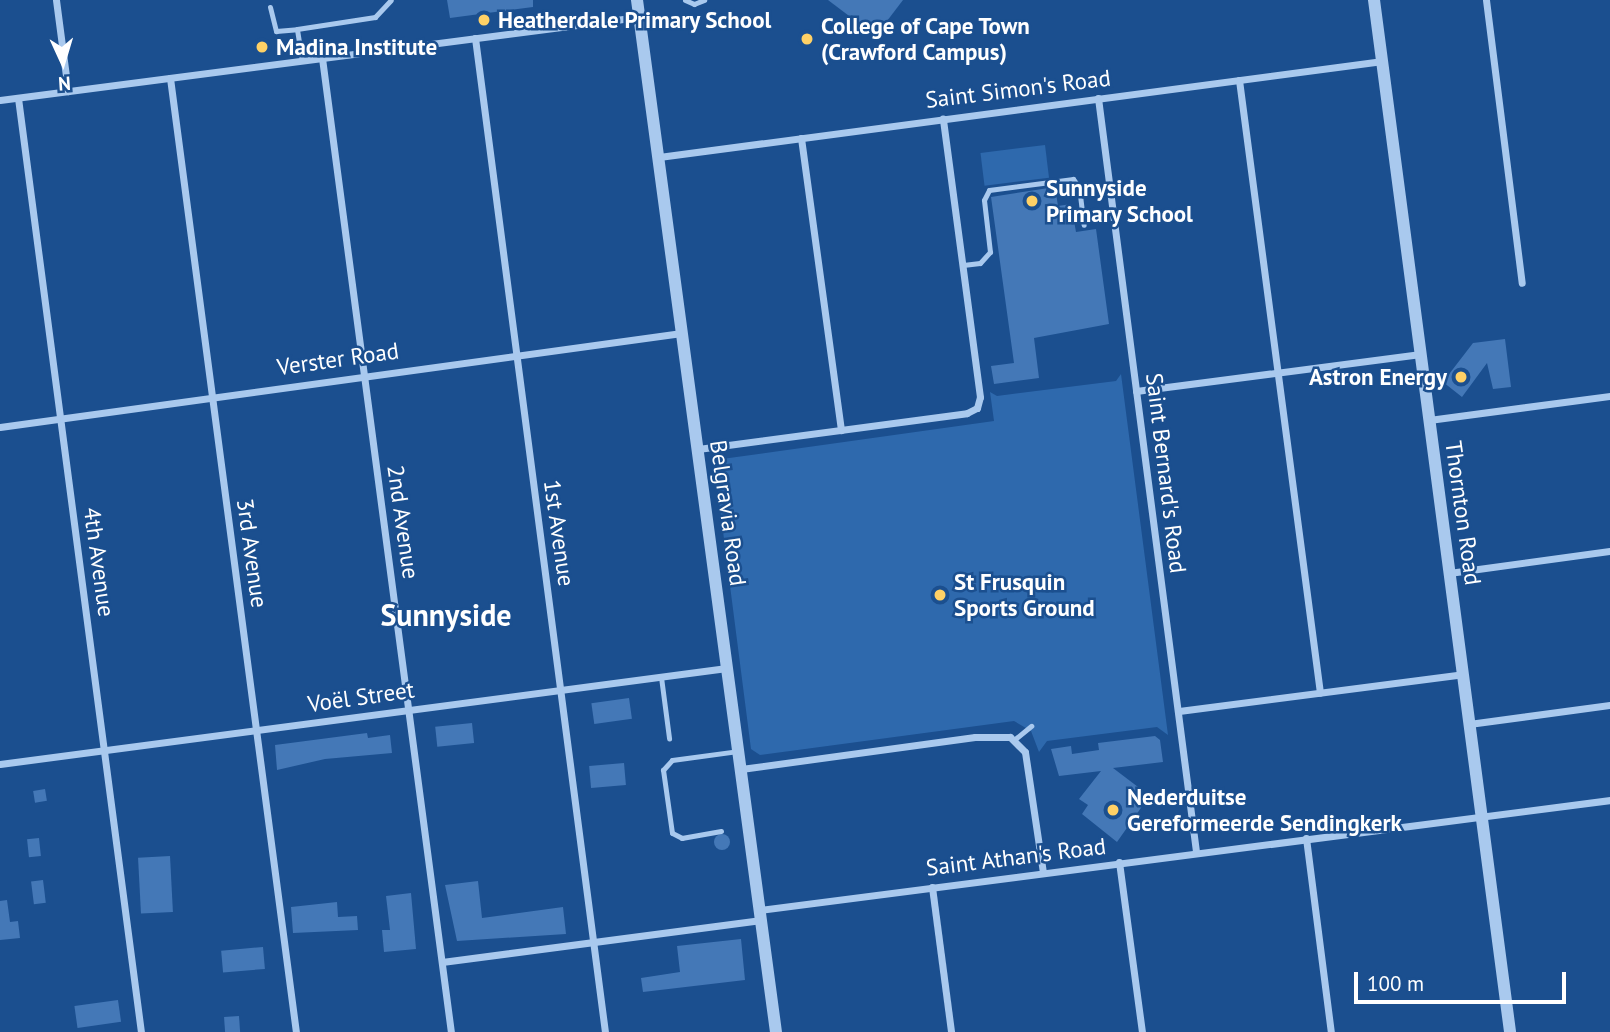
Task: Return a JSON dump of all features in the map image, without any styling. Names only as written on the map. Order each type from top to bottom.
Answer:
[{"type":"street","points":[[56,0],[68,91]]},
{"type":"street","name":"Belgravia Road","points":[[637,0],[776,1032]]},
{"type":"street","name":"Thornton Road","points":[[1374,0],[1510,1032]]},
{"type":"street","points":[[1486,0],[1522,283]]},
{"type":"street","points":[[0,100],[639,18]]},
{"type":"street","name":"1st Avenue","points":[[475,38],[605,1032]]},
{"type":"street","name":"2nd Avenue","points":[[322,58],[451,1032]]},
{"type":"street","name":"Saint Simon's Road","points":[[659,156],[1383,61]]},
{"type":"street","name":"3rd Avenue","points":[[170,78],[296,1032]]},
{"type":"street","points":[[1239,80],[1320,693]]},
{"type":"street","name":"4th Avenue","points":[[18,98],[141,1032]]},
{"type":"street","name":"Saint Bernard's Road","points":[[1098,98],[1196,852]]},
{"type":"street","points":[[698,449],[967,414],[977,408],[980,397],[943,118]]},
{"type":"street","points":[[801,138],[841,430]]},
{"type":"street","name":"Verster Road","points":[[0,427],[682,333]]},
{"type":"street","points":[[1136,391],[1421,354]]},
{"type":"street","points":[[1429,420],[1610,396]]},
{"type":"street","points":[[1450,573],[1610,551]]},
{"type":"street","name":"Voël Street","points":[[0,764],[727,668]]},
{"type":"street","points":[[1179,711],[1463,674]]},
{"type":"street","points":[[1469,724],[1610,705]]},
{"type":"street","points":[[741,769],[982,736],[1016,740],[1029,772],[1042,872]]},
{"type":"street","name":"Saint Athan's Road","points":[[442,962],[593,942],[932,887],[1610,800]]},
{"type":"street","points":[[1306,838],[1331,1032]]},
{"type":"street","points":[[1119,862],[1142,1032]]},
{"type":"street","points":[[932,887],[951,1032]]},
{"type":"lane","points":[[270,7],[276,31],[375,17],[384,12],[391,0]]},
{"type":"lane","points":[[685,0],[694,4],[704,0]]},
{"type":"lane","points":[[297,29],[302,61]]},
{"type":"lane","points":[[963,265],[980,263],[990,252],[984,200],[989,190],[1073,179],[1079,187],[1084,225]]},
{"type":"lane","points":[[661,677],[669,738]]},
{"type":"lane","points":[[1016,740],[1031,726]]},
{"type":"lane","points":[[721,831],[675,836],[669,827],[663,770],[672,760],[739,751]]},
{"type":"shaded area","points":[[1045,145],[1049,178],[985,186],[980,153]]},
{"type":"shaded area","name":"St Frusquin Sports Ground","points":[[1121,374],[1168,735],[1157,727],[1047,741],[1039,752],[1031,731],[1014,721],[760,755],[751,749],[715,469],[722,459],[994,421],[990,392],[997,396],[1116,381]]},
{"type":"building","points":[[447,0],[533,0],[533,7],[450,18]]},
{"type":"building","points":[[828,0],[903,0],[887,21],[861,25]]},
{"type":"building","points":[[1055,187],[1058,206],[1071,204],[1076,232],[1096,229],[1109,324],[1034,338],[1039,378],[994,384],[991,366],[1014,363],[991,197]]},
{"type":"building","points":[[1505,339],[1511,387],[1493,389],[1487,363],[1462,397],[1443,382],[1473,343]]},
{"type":"building","points":[[629,698],[632,719],[594,724],[591,703]]},
{"type":"building","points":[[472,723],[474,743],[437,747],[435,727]]},
{"type":"building","points":[[367,733],[368,738],[390,735],[392,753],[325,759],[277,770],[275,745]]},
{"type":"building","points":[[1155,736],[1160,740],[1163,762],[1113,768],[1142,790],[1135,799],[1143,805],[1117,842],[1082,814],[1088,805],[1079,799],[1101,771],[1059,776],[1051,749],[1071,746],[1072,754],[1099,750],[1098,743]]},
{"type":"building","points":[[624,763],[626,785],[591,788],[589,766]]},
{"type":"building","points":[[45,789],[47,801],[35,803],[33,791]]},
{"type":"building","points":[[722,834],[730,842],[722,850],[714,842]]},
{"type":"building","points":[[39,838],[41,856],[29,857],[27,839]]},
{"type":"building","points":[[170,856],[173,912],[141,914],[138,858]]},
{"type":"building","points":[[43,880],[46,903],[34,904],[31,881]]},
{"type":"building","points":[[478,881],[482,918],[563,907],[566,934],[457,941],[445,885]]},
{"type":"building","points":[[411,893],[416,949],[384,952],[382,930],[390,930],[386,896]]},
{"type":"building","points":[[7,900],[10,922],[18,921],[20,938],[0,940],[0,901]]},
{"type":"building","points":[[337,902],[338,917],[357,916],[358,930],[293,933],[291,907]]},
{"type":"building","points":[[741,939],[745,980],[643,992],[641,978],[680,972],[677,946]]},
{"type":"building","points":[[263,947],[265,969],[223,973],[221,951]]},
{"type":"building","points":[[118,1000],[121,1022],[77,1028],[74,1006]]},
{"type":"building","points":[[239,1016],[240,1032],[225,1032],[224,1017]]},
{"type":"place","name":"Heatherdale Primary School","points":[[484,20]]},
{"type":"place","name":"College of Cape Town (Crawford Campus)","points":[[807,39]]},
{"type":"place","name":"Madina Institute","points":[[262,47]]},
{"type":"place","name":"Sunnyside Primary School","points":[[1032,201]]},
{"type":"place","name":"Astron Energy","points":[[1461,377]]},
{"type":"place","name":"St Frusquin Sports Ground","points":[[940,595]]},
{"type":"place","name":"Nederduitse Gereformeerde Sendingkerk","points":[[1113,810]]},
{"type":"district","name":"Sunnyside","points":[[446,615]]}]
